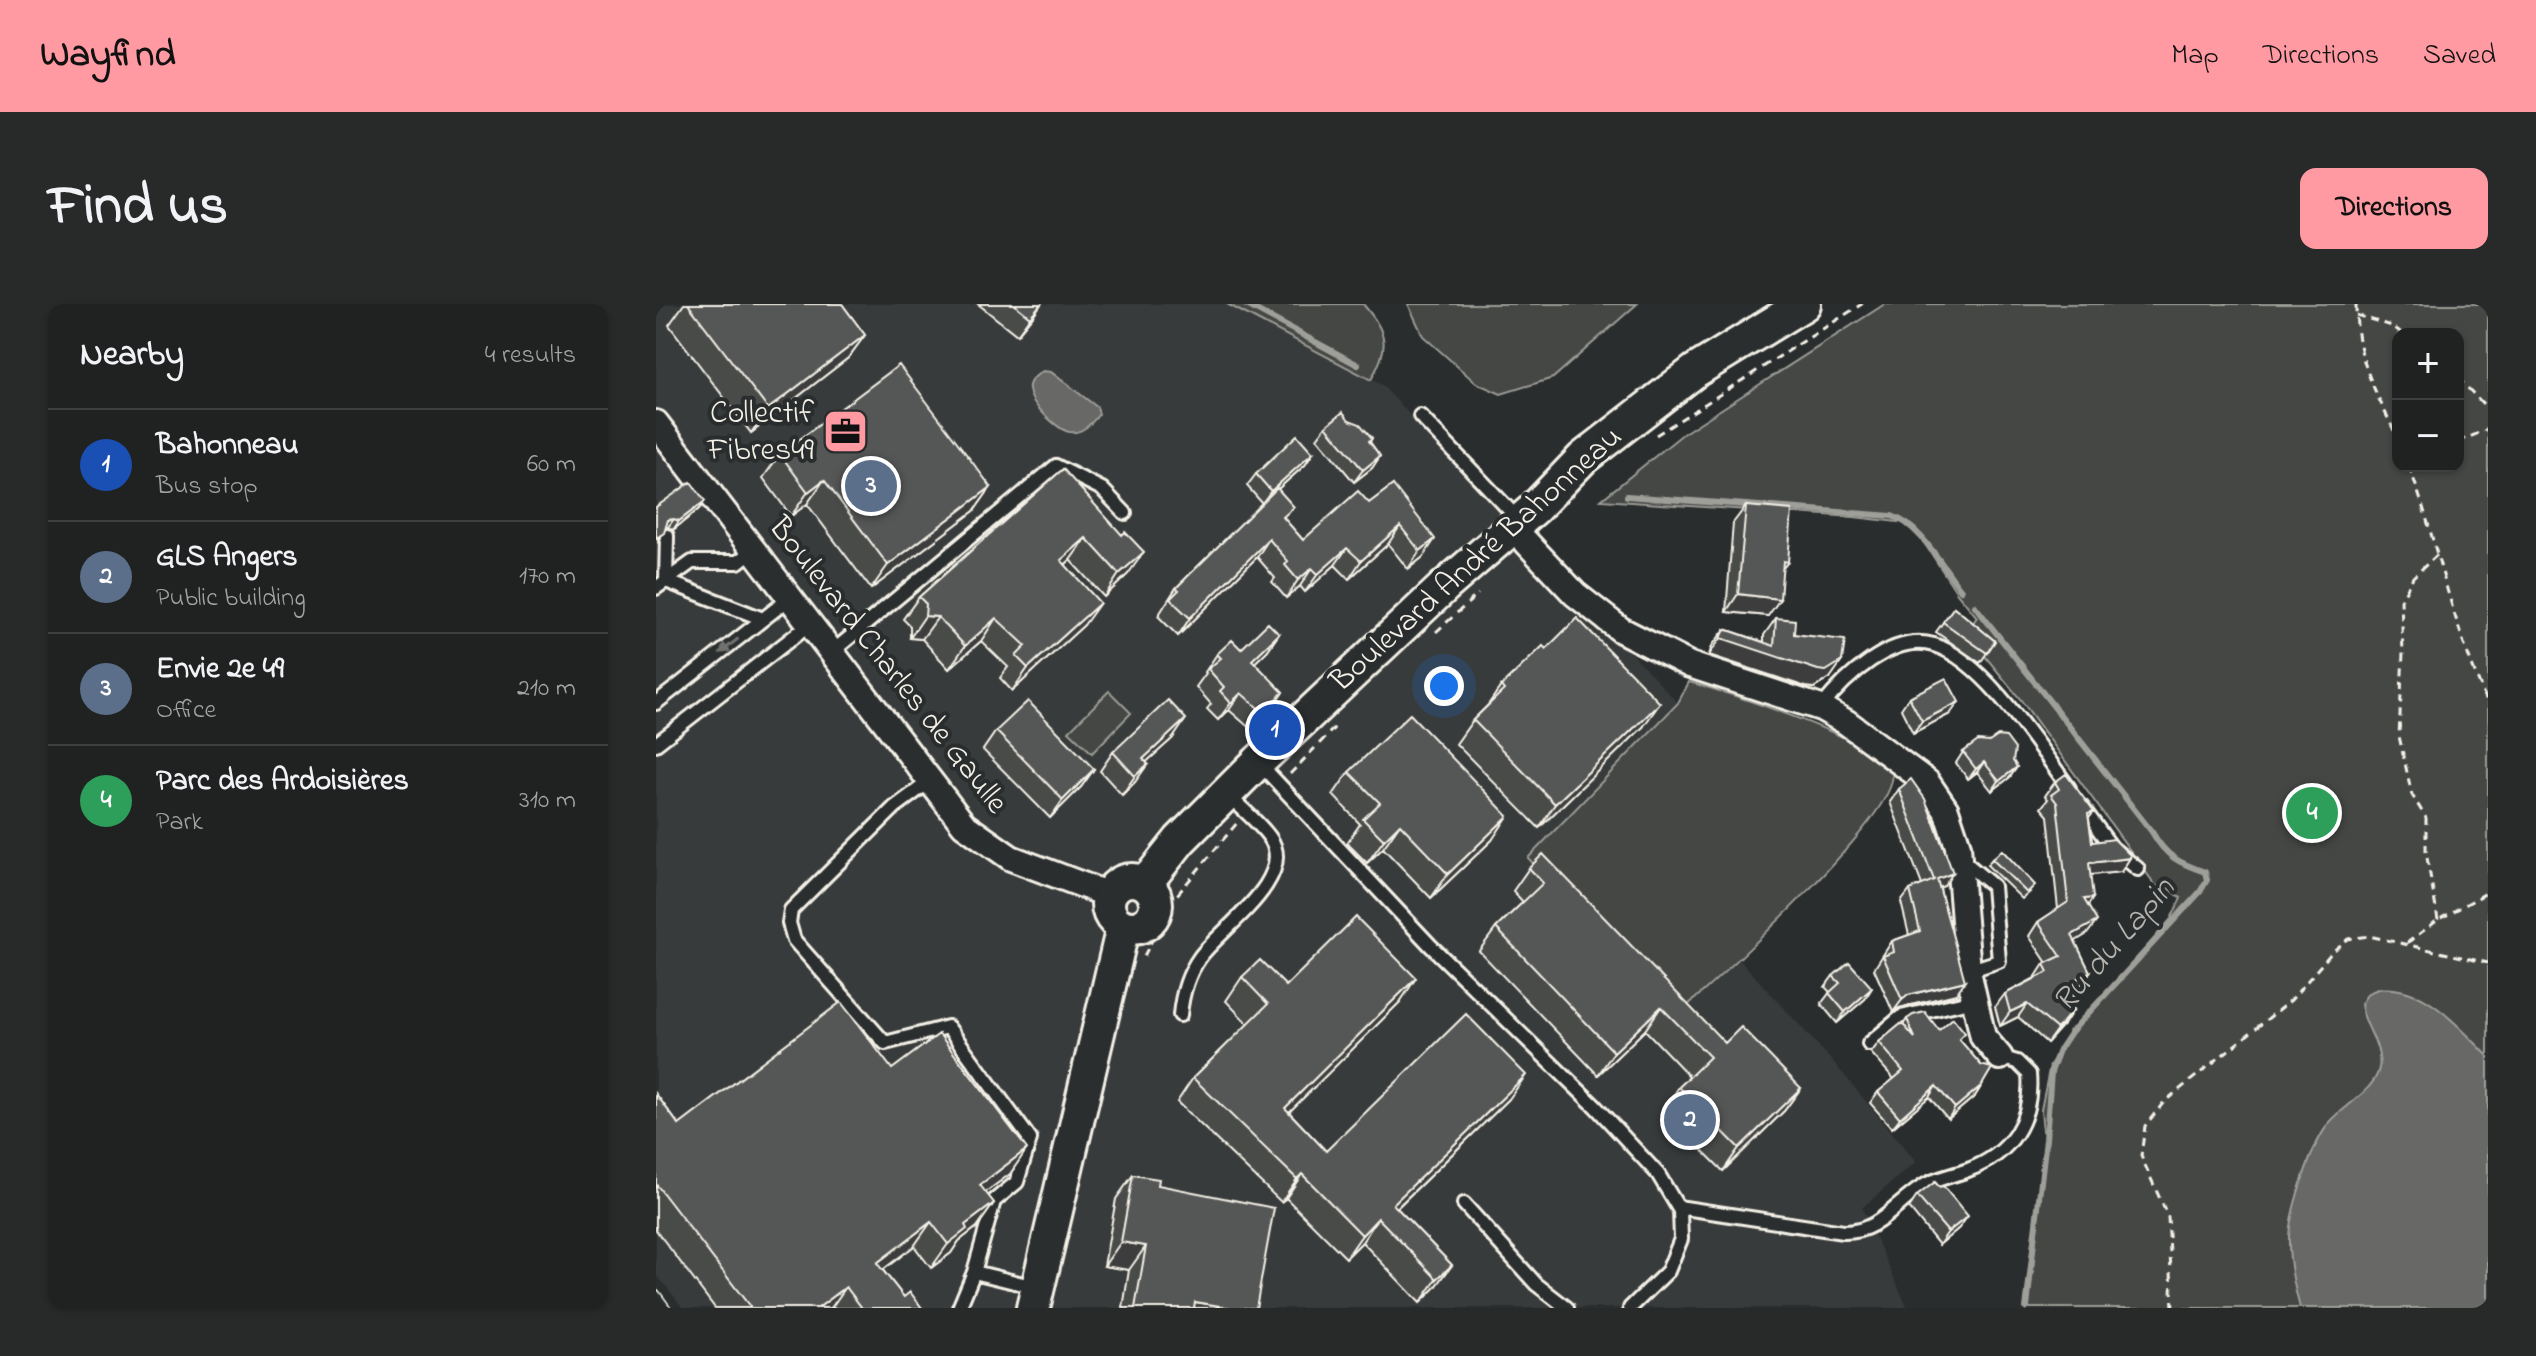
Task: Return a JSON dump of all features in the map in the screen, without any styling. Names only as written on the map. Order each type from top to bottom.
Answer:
[{"type":"street","name":"Boulevard André Bahonneau","points":[[1145,884],[1163,858],[1237,804],[1445,586],[1516,525],[1573,467],[1695,371],[1804,304]]},
{"type":"street","name":"Boulevard Charles de Gaulle","points":[[656,423],[964,825],[1011,858],[1109,895]]},
{"type":"street","points":[[1516,525],[1589,606],[1646,645],[1690,665],[1821,708],[1846,722],[1927,782],[1946,810],[1959,857],[1968,971],[1983,1037],[2000,1057]]},
{"type":"street","points":[[1132,880],[1145,884],[1154,895],[1155,914],[1141,927],[1123,927],[1114,922],[1109,914],[1109,895],[1122,882],[1132,880]]},
{"type":"street","points":[[1036,1298],[1123,927]]},
{"type":"lane","points":[[1420,416],[1516,525]]},
{"type":"lane","points":[[832,652],[1056,466],[1102,489],[1125,513]]},
{"type":"lane","points":[[661,585],[667,536]]},
{"type":"lane","points":[[661,585],[692,562],[738,562],[753,550]]},
{"type":"lane","points":[[656,571],[661,585]]},
{"type":"lane","points":[[661,585],[763,619]]},
{"type":"lane","points":[[656,703],[790,598]]},
{"type":"lane","points":[[656,744],[810,624]]},
{"type":"lane","points":[[1821,708],[1854,673],[1893,649],[1914,643],[1943,648],[1998,693],[2112,848],[2138,869]]},
{"type":"lane","points":[[1268,773],[1431,946],[1606,1118],[1658,1174],[1678,1207],[1681,1239],[1668,1271],[1630,1308]]},
{"type":"lane","points":[[930,781],[895,807],[791,910],[789,923],[794,940],[885,1043],[948,1027],[1030,1139],[1017,1182],[994,1201],[974,1272],[959,1308]]},
{"type":"lane","points":[[1180,1015],[1184,990],[1193,967],[1272,878],[1276,858],[1271,839],[1237,804]]},
{"type":"lane","points":[[1869,1044],[1901,1017],[1974,1000]]},
{"type":"lane","points":[[1678,1207],[1843,1232],[1871,1228],[1919,1189],[1942,1177],[1984,1163],[2009,1145],[2027,1112],[2029,1074],[2017,1062],[2000,1057]]},
{"type":"lane","points":[[1464,1204],[1536,1284],[1567,1308]]},
{"type":"lane","points":[[974,1272],[1036,1298]]},
{"type":"path","points":[[1654,437],[1862,304]]},
{"type":"path","points":[[2356,304],[2357,338],[2362,362],[2392,426]]},
{"type":"path","points":[[2356,315],[2395,328]]},
{"type":"path","points":[[2464,384],[2488,409]]},
{"type":"path","points":[[2464,439],[2488,429]]},
{"type":"path","points":[[2411,472],[2465,647],[2488,703]]},
{"type":"path","points":[[2437,555],[2413,577],[2401,600],[2403,653],[2399,736],[2412,795],[2426,818],[2426,852],[2438,920]]},
{"type":"path","points":[[1433,635],[1480,591]]},
{"type":"path","points":[[1268,773],[1342,720]]},
{"type":"path","points":[[1143,959],[1172,901],[1210,853],[1237,804]]},
{"type":"path","points":[[2405,944],[2438,920],[2488,892]]},
{"type":"path","points":[[2173,1308],[2168,1217],[2141,1156],[2145,1126],[2164,1102],[2291,1000],[2332,952],[2348,939],[2369,936],[2488,963]]},
{"type":"shaded area","points":[[656,304],[1227,304],[1382,385],[1678,703],[1529,857],[1678,1014],[1740,960],[1835,1064],[1916,1162],[1862,1208],[1908,1308],[683,1308],[656,1274]]},
{"type":"shaded area","points":[[1227,304],[1363,304],[1382,333],[1381,358],[1371,380]]},
{"type":"shaded area","points":[[1408,304],[1637,304],[1553,378],[1501,394],[1476,383],[1423,336]]},
{"type":"shaded area","points":[[1885,304],[2488,304],[2488,1308],[2029,1308],[2047,1135],[2043,1131],[2041,1110],[2050,1065],[2065,1041],[2171,919],[2181,898],[2167,887],[2156,886],[2021,700],[1966,633],[1977,617],[1957,593],[1915,529],[1907,523],[1601,500],[1684,433]]},
{"type":"shaded area","points":[[1043,371],[1051,372],[1097,407],[1099,414],[1084,429],[1077,432],[1063,430],[1034,402],[1029,387]]},
{"type":"shaded area","points":[[1689,682],[1833,733],[1882,760],[1892,772],[1888,792],[1839,858],[1764,935],[1678,1014],[1528,858],[1678,703]]},
{"type":"shaded area","points":[[1109,691],[1131,713],[1092,753],[1069,731]]},
{"type":"shaded area","points":[[2378,989],[2395,989],[2426,1000],[2453,1021],[2488,1056],[2488,1308],[2300,1308],[2289,1254],[2294,1209],[2323,1132],[2376,1076],[2378,1051],[2361,1004],[2368,993]]},
{"type":"building","points":[[688,304],[842,304],[865,335],[768,409]]},
{"type":"building","points":[[1014,304],[1041,304],[1030,317]]},
{"type":"building","points":[[899,365],[991,487],[888,565],[824,480],[808,492],[780,454]]},
{"type":"building","points":[[1343,412],[1349,420],[1360,424],[1372,438],[1369,441],[1380,456],[1363,470],[1326,426]]},
{"type":"building","points":[[1297,435],[1313,453],[1271,491],[1256,474]]},
{"type":"building","points":[[1063,469],[1122,535],[1125,532],[1144,552],[1119,574],[1086,538],[1061,560],[1100,603],[1028,668],[1016,656],[1026,646],[996,618],[965,646],[938,617],[925,616],[926,604],[919,597]]},
{"type":"building","points":[[691,482],[705,501],[679,521],[668,520],[664,533],[656,538],[656,507]]},
{"type":"building","points":[[1393,485],[1435,539],[1420,551],[1400,526],[1361,561],[1347,548],[1318,574],[1312,568],[1298,580],[1285,565],[1288,561],[1269,539],[1190,618],[1170,599],[1179,590],[1176,588],[1277,488],[1294,507],[1283,517],[1303,540],[1358,491],[1369,503]]},
{"type":"building","points":[[1746,506],[1792,510],[1788,562],[1783,561],[1780,599],[1738,594]]},
{"type":"building","points":[[1954,607],[1995,641],[1987,653],[1943,622]]},
{"type":"building","points":[[1577,618],[1660,703],[1555,804],[1473,720],[1504,690],[1501,686],[1543,646],[1546,649]]},
{"type":"building","points":[[1776,618],[1795,620],[1794,634],[1845,640],[1842,661],[1826,671],[1818,670],[1721,638],[1725,629],[1774,646]]},
{"type":"building","points":[[1268,623],[1279,634],[1252,660],[1283,692],[1264,713],[1241,693],[1231,703],[1220,691],[1224,687],[1208,669],[1221,658],[1217,654],[1232,640],[1241,649]]},
{"type":"building","points":[[1946,678],[1959,702],[1922,721],[1909,697]]},
{"type":"building","points":[[1168,700],[1186,719],[1143,759],[1148,764],[1135,776],[1113,752]]},
{"type":"building","points":[[1028,701],[1094,769],[1063,800],[996,731]]},
{"type":"building","points":[[1410,714],[1508,816],[1448,874],[1400,824],[1384,840],[1363,819],[1380,803],[1349,772]]},
{"type":"building","points":[[1998,736],[2006,737],[2015,749],[2013,761],[2017,767],[1999,781],[1984,762],[1976,769],[1963,752],[1978,741],[1989,742]]},
{"type":"building","points":[[2066,774],[2094,812],[2088,814],[2092,842],[2114,839],[2130,858],[2089,863],[2093,898],[2084,899],[2097,921],[2072,935],[2090,972],[2067,984],[2074,998],[2068,1004],[2074,1009],[2057,1029],[2027,1004],[2010,1012],[2005,994],[2048,972],[2044,964],[2061,956],[2038,922],[2068,902],[2057,803],[2051,795],[2059,789],[2055,782]]},
{"type":"building","points":[[1911,779],[1925,799],[1953,873],[1937,879],[1965,981],[1908,995],[1902,1000],[1883,956],[1894,952],[1892,941],[1920,931],[1910,890],[1934,880],[1899,789]]},
{"type":"building","points":[[2002,850],[2035,885],[2027,893],[1992,859]]},
{"type":"building","points":[[1543,854],[1725,1043],[1741,1027],[1801,1088],[1739,1148],[1679,1087],[1710,1057],[1661,1007],[1614,1052],[1496,928],[1543,883],[1529,868]]},
{"type":"building","points":[[1356,917],[1416,978],[1285,1108],[1326,1151],[1466,1014],[1526,1075],[1393,1204],[1452,1265],[1437,1279],[1378,1218],[1362,1235],[1302,1174],[1297,1179],[1193,1078],[1268,1004],[1242,977],[1260,960],[1286,986]]},
{"type":"building","points":[[1849,962],[1872,988],[1845,1012],[1829,993],[1840,983],[1833,976]]},
{"type":"building","points":[[841,1002],[892,1069],[939,1034],[1027,1149],[980,1185],[994,1203],[965,1225],[967,1229],[948,1244],[931,1222],[877,1263],[904,1297],[910,1292],[922,1308],[862,1308],[846,1287],[818,1308],[751,1308],[656,1184],[656,1094],[679,1125]]},
{"type":"building","points":[[1925,1012],[1939,1030],[1953,1018],[1965,1033],[1959,1039],[1981,1065],[1992,1068],[1982,1085],[1955,1108],[1936,1086],[1900,1118],[1878,1092],[1903,1071],[1879,1042],[1902,1023],[1915,1038],[1907,1019]]},
{"type":"building","points":[[1133,1175],[1159,1179],[1158,1185],[1274,1208],[1256,1308],[1195,1302],[1194,1308],[1135,1308],[1146,1246],[1121,1242]]},
{"type":"building","points":[[1935,1182],[1940,1188],[1943,1186],[1968,1216],[1948,1232],[1917,1196]]},
{"type":"waterway","name":"Ru du Lapin","points":[[1245,304],[1358,365]]},
{"type":"waterway","name":"Ru du Lapin","points":[[1627,496],[1892,516],[1922,537],[1961,590]]},
{"type":"waterway","name":"Ru du Lapin","points":[[1975,606],[2163,848],[2180,862],[2205,872],[2207,880],[2200,892],[2071,1032],[2059,1050],[2051,1072],[2026,1308]]},
{"type":"railway","points":[[656,1293],[667,1308]]},
{"type":"place","name":"Collectif Fibres49","points":[[845,432]]},
{"type":"place","name":"Envie 2e 49","points":[[871,486]]},
{"type":"place","name":"Bahonneau","points":[[1275,730]]},
{"type":"place","name":"Parc des Ardoisières","points":[[2312,813]]},
{"type":"place","name":"GLS Angers","points":[[1690,1120]]}]
